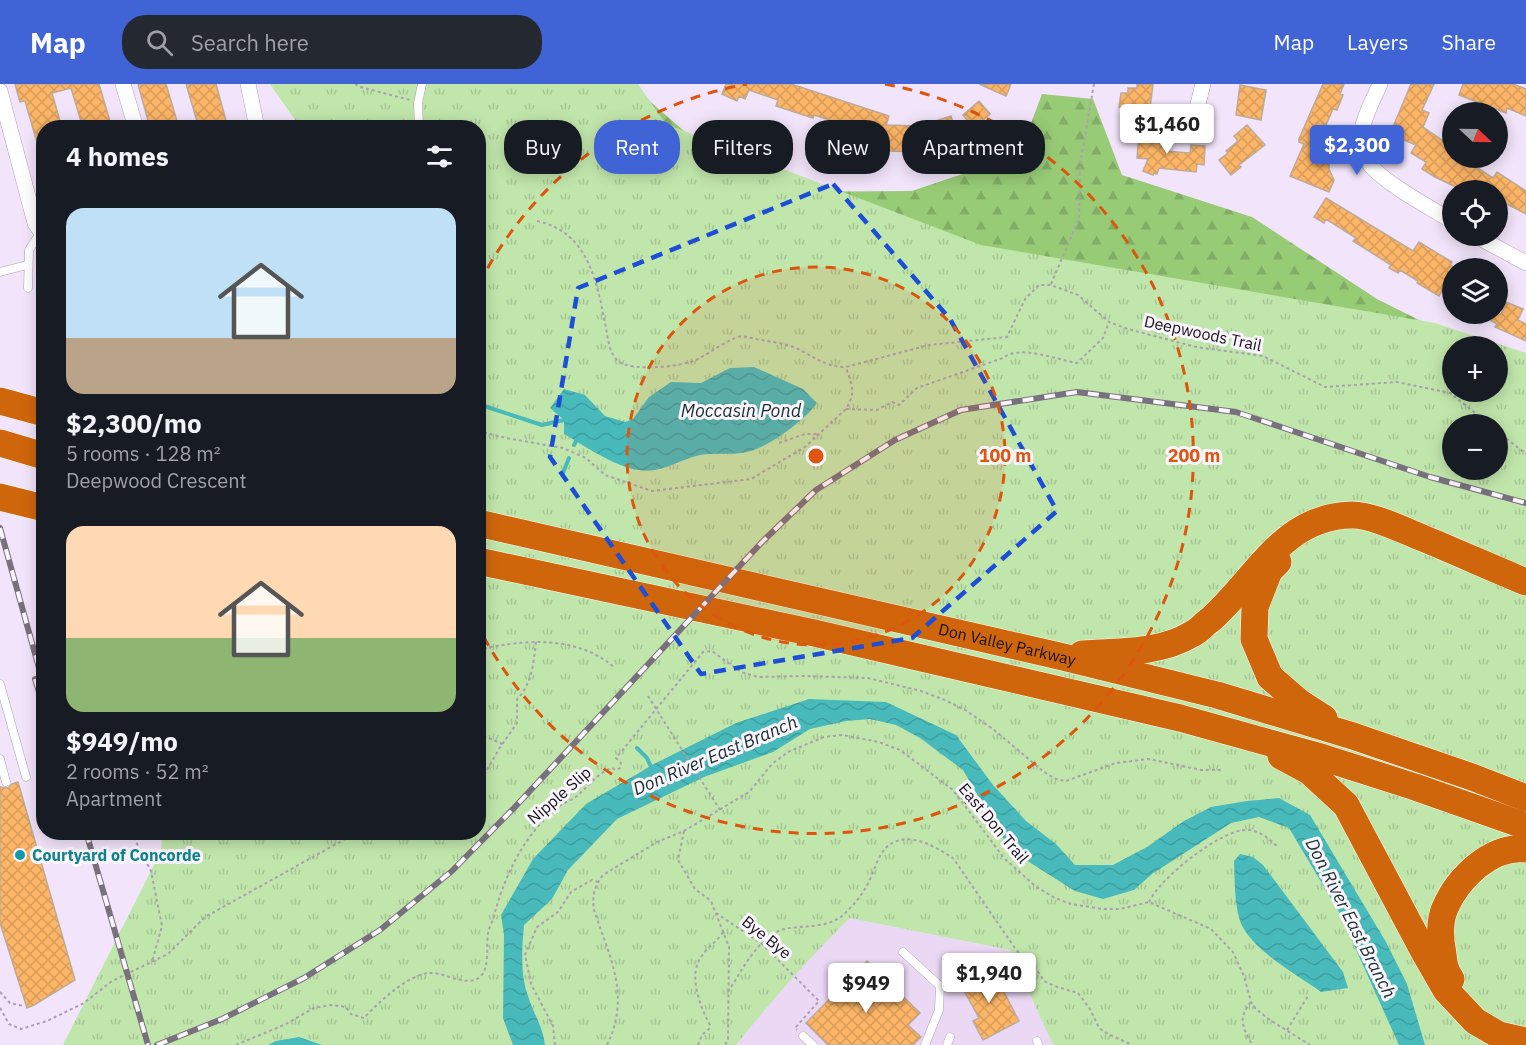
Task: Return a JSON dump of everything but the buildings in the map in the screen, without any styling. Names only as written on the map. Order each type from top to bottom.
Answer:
[{"type":"highway","points":[[0,401],[36,411]]},
{"type":"highway","points":[[0,443],[36,454]]},
{"type":"highway","points":[[0,497],[36,506]]},
{"type":"highway","points":[[1059,656],[1160,649],[1193,634],[1220,611],[1267,556],[1286,539],[1303,527],[1326,518],[1353,515],[1390,524],[1526,582]]},
{"type":"highway","name":"Don Valley Parkway","points":[[486,526],[1059,656],[1217,695],[1353,736],[1526,798]]},
{"type":"highway","points":[[1353,736],[1299,702],[1270,677],[1254,639],[1254,607],[1269,571],[1288,550],[1304,537],[1327,527],[1350,528],[1376,533],[1526,594]]},
{"type":"highway","name":"Don Valley Parkway","points":[[486,563],[814,633],[1180,718],[1321,757],[1526,826]]},
{"type":"highway","points":[[1243,736],[1309,771],[1346,805],[1446,990],[1475,1021],[1499,1035],[1526,1041]]},
{"type":"highway","points":[[1526,849],[1514,848],[1488,857],[1462,881],[1444,909],[1440,940],[1446,973],[1473,1006],[1493,1022],[1526,1031]]},
{"type":"street","points":[[123,84],[134,120]]},
{"type":"street","points":[[248,84],[255,120]]},
{"type":"street","points":[[1197,108],[1203,84]]},
{"type":"street","points":[[1380,84],[1363,123],[1361,139],[1364,154],[1370,165],[1382,176],[1442,215]]},
{"type":"street","points":[[0,91],[36,223]]},
{"type":"street","points":[[1495,246],[1526,263]]},
{"type":"lane","points":[[419,120],[418,103],[422,84]]},
{"type":"lane","points":[[27,288],[29,250],[36,240]]},
{"type":"lane","points":[[0,272],[27,265]]},
{"type":"lane","points":[[0,684],[26,777]]},
{"type":"lane","points":[[0,759],[6,782]]},
{"type":"lane","points":[[903,952],[940,986],[939,1011],[925,1045]]},
{"type":"lane","points":[[803,1036],[813,1045]]},
{"type":"path","points":[[356,84],[418,103]]},
{"type":"path","points":[[537,221],[562,229],[584,255],[597,285],[610,349],[617,361],[627,366],[672,365],[695,360],[741,336],[788,345],[833,367],[846,367],[928,345],[1007,337],[1025,299],[1040,285],[1051,285],[1079,219],[1080,165],[1094,84]]},
{"type":"path","name":"Deepwoods Trail","points":[[1051,285],[1078,296],[1109,322],[1128,330],[1196,347],[1263,356],[1325,387],[1397,382],[1450,393],[1476,414]]},
{"type":"path","points":[[846,409],[877,410],[892,402],[899,405],[917,388],[1011,353],[1041,354],[1077,363],[1103,338],[1109,322]]},
{"type":"path","points":[[486,433],[562,448],[586,458],[605,475],[652,491],[751,479],[804,447],[846,409],[852,397],[852,386],[846,367]]},
{"type":"path","points":[[779,443],[805,434],[818,434]]},
{"type":"path","points":[[1508,440],[1526,454]]},
{"type":"path","points":[[486,772],[517,723],[518,699],[523,694],[532,670],[536,641]]},
{"type":"path","points":[[486,648],[536,641],[564,645],[601,658],[615,668]]},
{"type":"path","points":[[656,708],[703,652],[712,651],[741,672],[758,677],[868,678],[929,694],[965,710],[1056,779],[1066,781],[1116,763],[1149,759],[1201,770],[1223,770]]},
{"type":"path","points":[[648,696],[720,810]]},
{"type":"path","name":"Nipple Slip","points":[[236,1045],[286,1024],[314,1008],[331,1005],[346,1007],[351,1014],[364,1018],[385,997],[418,976],[432,973],[473,981],[479,978],[484,971],[488,933],[501,890],[521,847],[547,818],[561,805],[576,797],[591,781],[608,770],[620,768],[621,763],[616,758],[656,708]]},
{"type":"path","name":"East Don Trail","points":[[555,1045],[553,1026],[531,984],[525,955],[537,927],[558,912],[571,892],[592,880],[598,882],[610,871],[657,842],[684,831],[720,810],[749,792],[772,764],[788,752],[824,737],[842,735],[858,737],[900,750],[953,790],[1004,858],[1035,886],[1055,898],[1071,904],[1100,909],[1120,909],[1149,902]]},
{"type":"path","points":[[486,737],[502,744]]},
{"type":"path","points":[[1278,847],[1267,837],[1255,831],[1244,830],[1230,833],[1186,862],[1153,892],[1149,902],[1201,924],[1220,936],[1233,952],[1240,966],[1251,1002],[1266,1018],[1310,1045]]},
{"type":"path","points":[[684,831],[678,860],[695,889],[711,901],[729,947],[728,1040],[725,1045]]},
{"type":"path","points":[[135,840],[150,871],[162,926],[152,962]]},
{"type":"path","points":[[0,1008],[9,1024],[21,1029],[47,1021],[84,1003],[112,981],[168,954],[205,917],[344,840]]},
{"type":"path","points":[[728,992],[758,947],[780,931],[824,924],[840,918],[867,886],[883,851],[895,841],[919,840],[953,858],[1017,951],[1033,964],[1044,981],[1054,987],[1078,993],[1100,1028],[1132,1045]]},
{"type":"path","points":[[598,882],[592,897],[594,910],[618,988],[619,1007],[607,1045]]},
{"type":"path","name":"Bye Bye","points":[[716,913],[762,944],[819,1001],[795,1028],[803,1036]]},
{"type":"path","points":[[698,1045],[710,1025],[696,993],[696,968],[701,956],[723,932]]},
{"type":"path","points":[[0,992],[10,1003],[23,1006]]},
{"type":"path","points":[[1287,1030],[1308,996]]},
{"type":"path","points":[[1251,1002],[1244,1010],[1242,1018],[1243,1027],[1252,1045]]},
{"type":"highlighted area","points":[[833,184],[950,319],[1057,511],[912,638],[701,674],[550,457],[578,288]]},
{"type":"shaded area","points":[[850,918],[1010,950],[1053,1045],[736,1045],[774,997]]},
{"type":"green space","points":[[270,84],[638,84],[663,120],[594,120],[594,174],[680,174],[680,129],[692,134],[692,174],[793,173],[981,245],[1435,323],[1474,336],[1442,336],[1442,402],[1508,402],[1508,347],[1526,353],[1526,1045],[1053,1045],[1010,950],[850,918],[791,980],[736,1045],[63,1045],[161,851],[162,840],[486,840],[486,120],[295,120]]},
{"type":"green space","points":[[289,84],[630,84],[671,120],[594,120],[594,174],[680,174],[680,128],[692,138],[692,174],[733,174],[754,192],[912,191],[963,174],[1045,174],[1045,120],[1032,120],[1042,94],[1093,99],[1122,175],[1252,217],[1377,299],[1451,336],[1442,336],[1442,402],[1508,402],[1508,365],[1526,374],[1526,483],[1508,476],[1508,414],[1442,414],[1442,451],[1244,388],[1184,373],[1043,362],[1078,340],[1041,324],[964,320],[919,326],[806,352],[763,370],[740,359],[687,378],[651,384],[628,415],[623,417],[615,397],[640,320],[632,302],[622,240],[570,200],[531,182],[510,187],[495,180],[486,179],[486,120],[305,120]]},
{"type":"water","name":"Moccasin Pond","points":[[754,367],[803,389],[817,403],[812,410],[778,438],[751,451],[700,455],[649,471],[629,468],[604,457],[564,434],[564,420],[550,408],[564,389],[585,395],[605,416],[625,422],[633,419],[649,397],[671,382],[701,383],[730,368]]},
{"type":"water","name":"Don River East Branch","points":[[809,699],[886,702],[956,735],[993,785],[1026,821],[1056,844],[1075,865],[1113,865],[1147,847],[1184,821],[1211,807],[1279,798],[1310,815],[1386,942],[1407,984],[1425,1045],[1399,1045],[1339,912],[1289,828],[1259,817],[1231,823],[1152,874],[1134,890],[1103,899],[1075,891],[1010,850],[963,770],[920,738],[896,725],[870,719],[846,721],[810,729],[773,752],[704,777],[617,819],[568,870],[552,899],[524,925],[522,952],[525,988],[545,1045],[513,1045],[503,1018],[504,935],[501,915],[533,859],[586,804],[654,764],[736,723]]},
{"type":"water","points":[[1240,854],[1253,857],[1263,865],[1343,972],[1348,988],[1321,992],[1275,961],[1254,942],[1240,921],[1237,906],[1234,861]]},
{"type":"water","points":[[299,1037],[322,1045],[268,1045],[276,1041]]},
{"type":"waterway","points":[[486,407],[542,425],[564,420]]},
{"type":"waterway","points":[[574,445],[576,441]]},
{"type":"waterway","points":[[563,473],[569,458]]},
{"type":"waterway","name":"Don River East Branch","points":[[637,748],[647,758],[652,769]]},
{"type":"railway","points":[[486,836],[763,541],[816,490],[895,440],[961,410],[1077,392],[1236,412],[1430,477],[1526,503]]},
{"type":"railway","points":[[0,528],[36,657]]},
{"type":"railway","points":[[88,840],[148,1045]]},
{"type":"railway","points":[[157,1045],[222,1019],[304,978],[380,930],[452,871],[483,840]]},
{"type":"place","name":"Courtyard of Concorde","points":[[20,855]]}]
